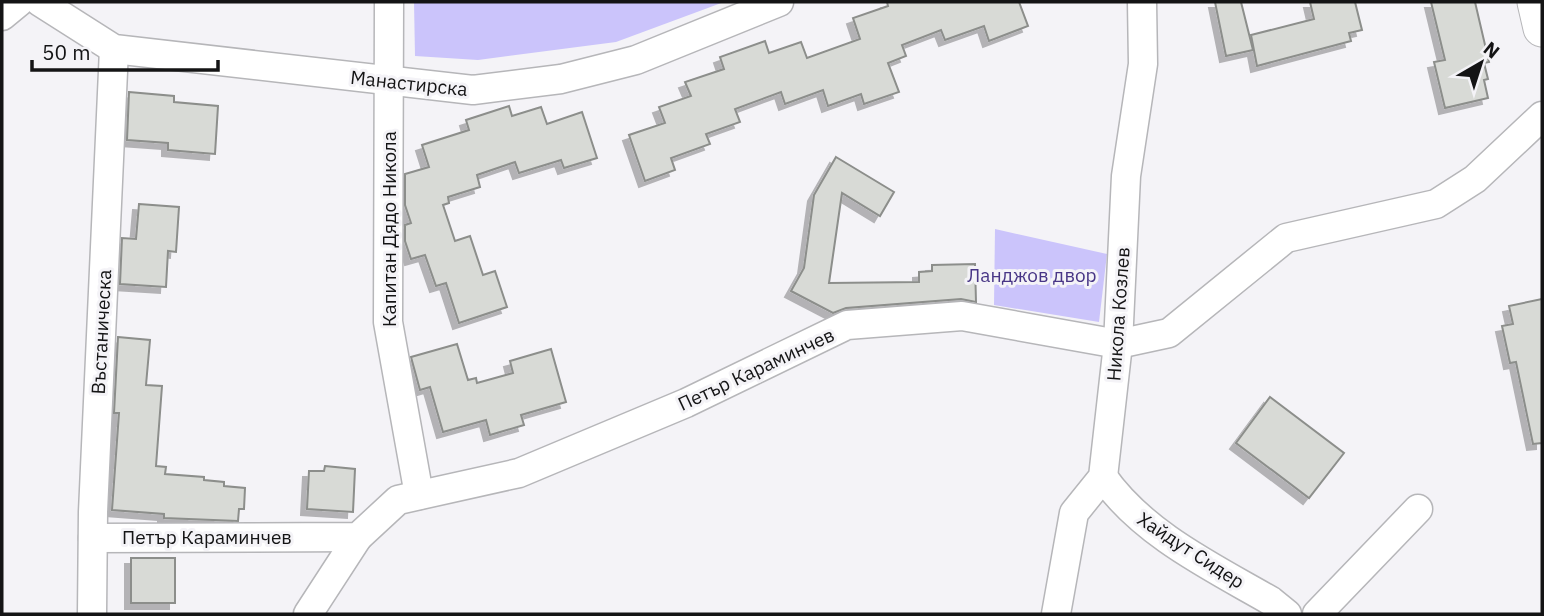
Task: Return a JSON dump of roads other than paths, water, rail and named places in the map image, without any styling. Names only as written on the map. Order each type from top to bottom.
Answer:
[{"type":"street","points":[[2,16],[19,2]]},
{"type":"street","name":"Манастирска","points":[[40,2],[114,49],[473,90],[561,79],[636,60],[779,2]]},
{"type":"street","name":"Капитан Дядо Никола","points":[[389,2],[388,322],[419,495]]},
{"type":"street","name":"Никола Козлев","points":[[1104,477],[1118,344],[1126,176],[1143,64],[1142,2]]},
{"type":"street","points":[[1536,2],[1542,28]]},
{"type":"street","name":"Въстаническа","points":[[92,614],[114,49]]},
{"type":"street","name":"Петър Караминчев","points":[[93,538],[358,537],[398,500],[519,473],[685,402],[847,326],[962,316],[1118,344],[1170,333],[1286,238],[1436,204],[1475,179],[1542,116]]},
{"type":"street","points":[[1056,614],[1074,513],[1104,477]]},
{"type":"street","name":"Хайдут Сидер","points":[[1104,477],[1117,498],[1156,530],[1271,601],[1287,614]]},
{"type":"street","points":[[1317,614],[1418,509]]},
{"type":"street","points":[[308,614],[358,537]]},
{"type":"park label","name":"Ланджов двор","points":[[1032,275]]}]
